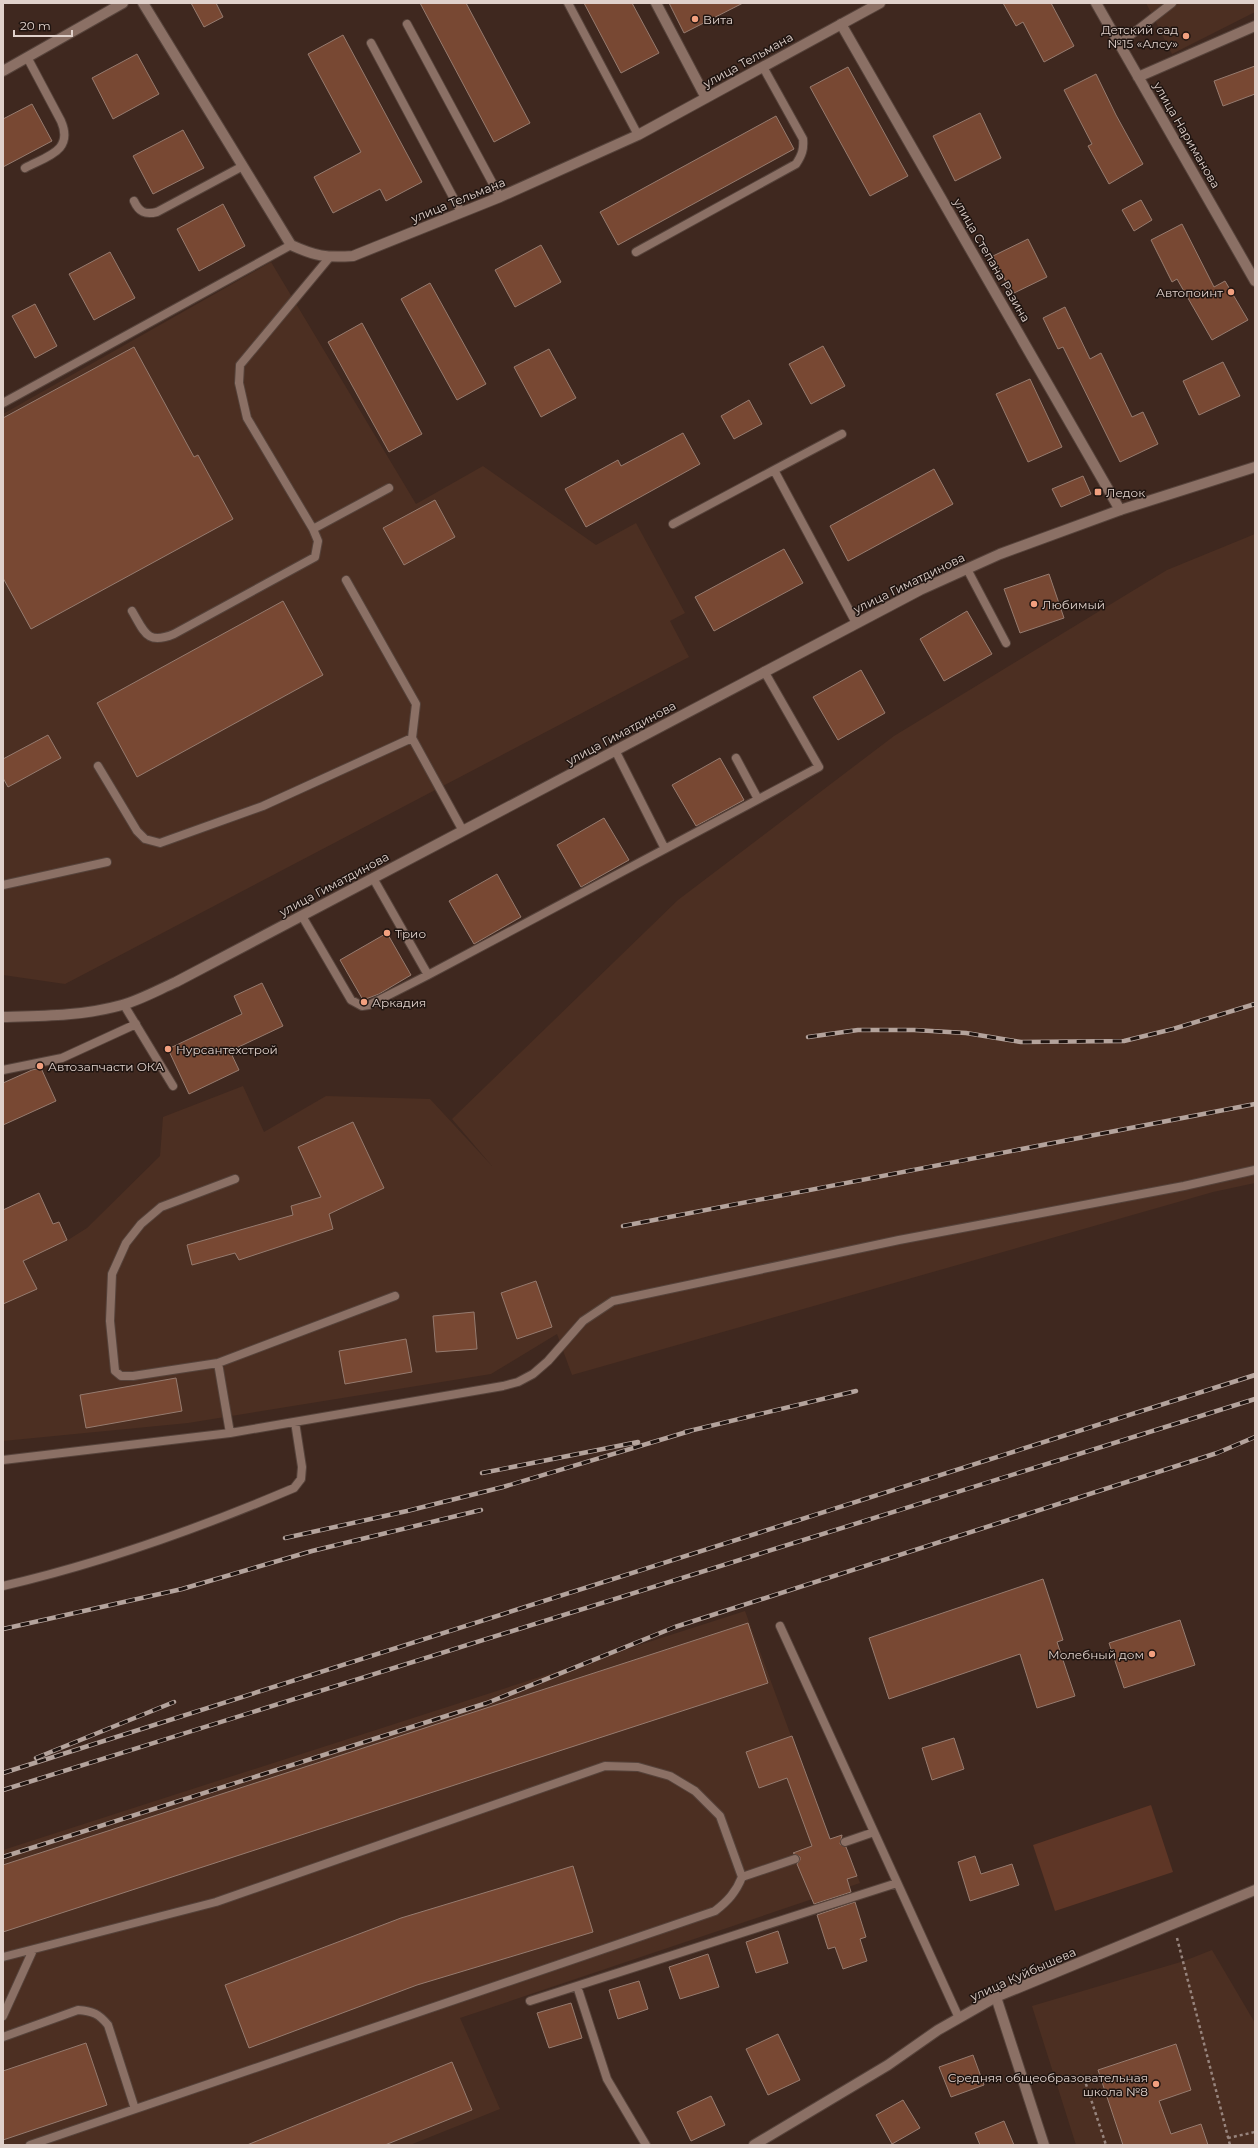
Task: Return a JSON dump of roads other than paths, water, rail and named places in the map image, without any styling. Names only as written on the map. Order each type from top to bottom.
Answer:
[{"type":"street","points":[[3,71],[123,3]]},
{"type":"street","points":[[143,3],[291,245]]},
{"type":"street","points":[[656,3],[706,98]]},
{"type":"street","name":"улица Тельмана","points":[[291,245],[310,254],[329,258],[353,256],[500,197],[638,135],[880,3]]},
{"type":"street","name":"улица Нариманова","points":[[1096,3],[1255,281]]},
{"type":"street","name":"улица Степана Разина","points":[[841,24],[1120,510]]},
{"type":"street","points":[[1138,77],[1255,26]]},
{"type":"street","name":"улица Гиматдинова","points":[[3,1017],[73,1015],[124,1005],[176,982],[920,590],[1000,554],[1120,510],[1255,467]]},
{"type":"street","name":"улица Куйбышева","points":[[754,2145],[888,2065],[959,2018],[996,1998],[1255,1890]]},
{"type":"street","points":[[996,1998],[1044,2145]]},
{"type":"lane","points":[[568,3],[638,135]]},
{"type":"lane","points":[[1119,44],[1172,3]]},
{"type":"lane","points":[[407,24],[500,197]]},
{"type":"lane","points":[[371,43],[461,212]]},
{"type":"lane","points":[[25,168],[61,149],[65,130],[27,57]]},
{"type":"lane","points":[[636,252],[796,164],[804,148],[803,139],[763,67]]},
{"type":"lane","points":[[134,201],[138,209],[143,212],[149,214],[157,212],[243,166]]},
{"type":"lane","points":[[3,403],[291,245]]},
{"type":"lane","points":[[132,611],[145,632],[152,638],[160,640],[174,634],[315,557],[318,541],[313,529],[247,418],[241,395],[240,365],[329,258]]},
{"type":"lane","points":[[673,524],[842,434]]},
{"type":"lane","points":[[774,470],[856,623]]},
{"type":"lane","points":[[313,529],[390,488]]},
{"type":"lane","points":[[967,569],[1006,643]]},
{"type":"lane","points":[[346,580],[416,704],[412,738],[463,831]]},
{"type":"lane","points":[[302,916],[351,1000],[357,1005],[369,1006],[428,975],[819,767],[764,671]]},
{"type":"lane","points":[[98,766],[137,832],[145,839],[160,843],[263,806],[412,738]]},
{"type":"lane","points":[[615,750],[665,849]]},
{"type":"lane","points":[[736,758],[758,799]]},
{"type":"lane","points":[[3,885],[106,862]]},
{"type":"lane","points":[[373,878],[428,975]]},
{"type":"lane","points":[[124,1005],[172,1086]]},
{"type":"lane","points":[[3,1070],[62,1058],[136,1024]]},
{"type":"lane","points":[[3,1460],[230,1433],[502,1386],[518,1382],[532,1374],[548,1361],[583,1321],[613,1301],[899,1240],[1184,1186],[1255,1170]]},
{"type":"lane","points":[[235,1179],[162,1207],[141,1224],[126,1243],[112,1274],[110,1321],[115,1371],[121,1376],[133,1376],[218,1363],[395,1296]]},
{"type":"lane","points":[[218,1363],[230,1433]]},
{"type":"lane","points":[[3,1586],[35,1579],[136,1547],[294,1488],[301,1479],[302,1467],[295,1422]]},
{"type":"lane","points":[[780,1626],[959,2018]]},
{"type":"lane","points":[[3,1957],[216,1902],[606,1766],[638,1767],[670,1776],[695,1791],[720,1816],[742,1877],[738,1888],[728,1902],[715,1911],[30,2145]]},
{"type":"lane","points":[[845,1842],[874,1832]]},
{"type":"lane","points":[[742,1877],[795,1859]]},
{"type":"lane","points":[[530,2001],[897,1883]]},
{"type":"lane","points":[[3,2016],[33,1950]]},
{"type":"lane","points":[[577,1986],[607,2079],[646,2145]]},
{"type":"lane","points":[[3,2037],[78,2010],[90,2011],[100,2015],[108,2025],[135,2109]]},
{"type":"railway","points":[[808,1037],[858,1030],[914,1030],[966,1033],[1021,1042],[1124,1041],[1173,1029],[1255,1004]]},
{"type":"railway","points":[[623,1226],[1255,1104]]},
{"type":"railway","points":[[3,1773],[1255,1375]]},
{"type":"railway","points":[[685,1432],[856,1391]]},
{"type":"railway","points":[[3,1790],[1255,1399]]},
{"type":"railway","points":[[285,1538],[407,1511],[503,1487],[690,1431]]},
{"type":"railway","points":[[3,1857],[487,1703],[675,1627],[1217,1453],[1255,1437]]},
{"type":"railway","points":[[482,1473],[638,1442]]},
{"type":"railway","points":[[3,1629],[182,1589],[312,1551],[481,1510]]},
{"type":"railway","points":[[36,1758],[174,1702]]},
{"type":"place","name":"Вита","points":[[695,19]]},
{"type":"place","name":"Детский сад №15 «Алсу»","points":[[1186,36]]},
{"type":"place","name":"Автопоинт","points":[[1231,292]]},
{"type":"place","name":"Ледок","points":[[1098,492]]},
{"type":"place","name":"Любимый","points":[[1034,604]]},
{"type":"place","name":"Трио","points":[[387,933]]},
{"type":"place","name":"Аркадия","points":[[364,1002]]},
{"type":"place","name":"Нурсантехстрой","points":[[168,1049]]},
{"type":"place","name":"Автозапчасти ОКА","points":[[40,1066]]},
{"type":"place","name":"Молебный дом","points":[[1152,1654]]},
{"type":"place","name":"Средняя общеобразовательная школа №8","points":[[1156,2084]]}]
